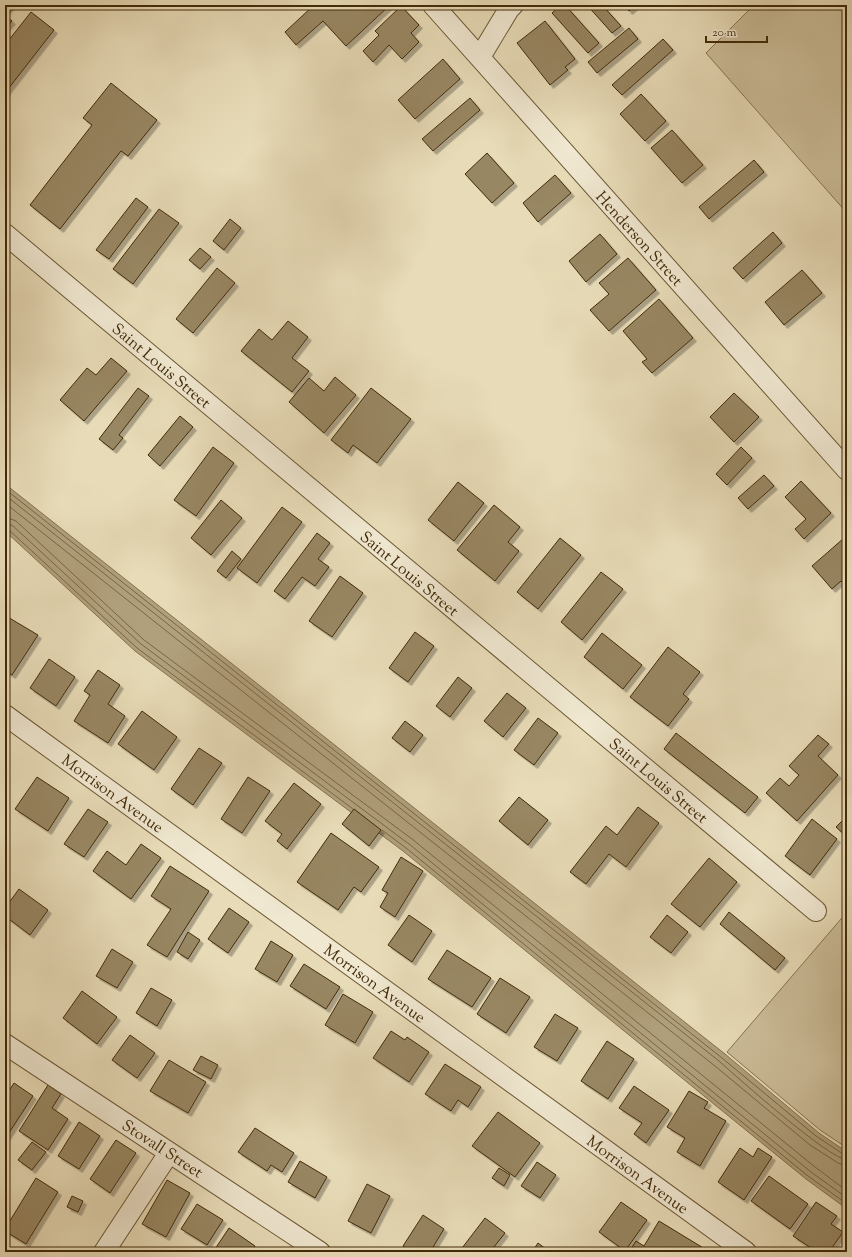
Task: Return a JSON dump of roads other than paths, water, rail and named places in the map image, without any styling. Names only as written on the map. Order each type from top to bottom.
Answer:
[{"type":"street","name":"Henderson Street","points":[[433,5],[847,470]]},
{"type":"street","points":[[480,57],[509,9],[513,5]]},
{"type":"street","name":"Saint Louis Street","points":[[5,234],[816,911]]},
{"type":"street","name":"Morrison Avenue","points":[[5,715],[746,1252]]},
{"type":"street","name":"Stovall Street","points":[[5,1044],[320,1252]]},
{"type":"street","points":[[104,1252],[169,1152]]},
{"type":"water","points":[[5,484],[725,1054],[819,1133],[847,1152],[847,1209],[806,1179],[403,851],[135,651],[5,531]]}]
